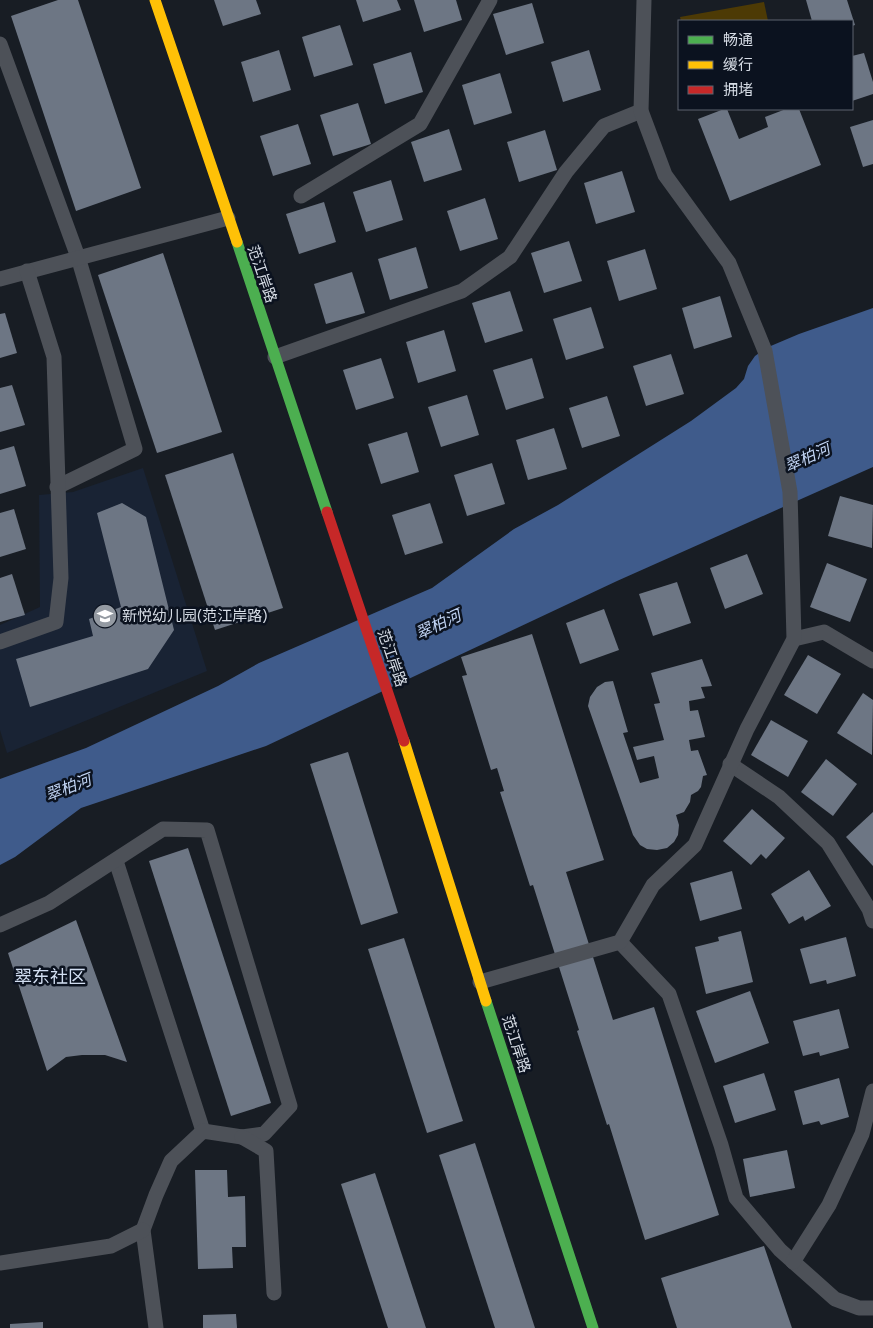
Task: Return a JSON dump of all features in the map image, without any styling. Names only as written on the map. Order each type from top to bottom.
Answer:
[{"type":"street","name":"范江岸路","points":[[155,0],[408,752],[480,982],[593,1328]]},
{"type":"lane","points":[[301,196],[420,124],[490,0]]},
{"type":"lane","points":[[480,982],[620,942],[653,885],[694,845],[746,729],[794,638],[790,492],[765,351],[729,263],[665,175],[641,111],[644,0]]},
{"type":"lane","points":[[0,44],[78,257],[135,448],[57,487]]},
{"type":"lane","points":[[275,357],[462,291],[510,257],[566,172],[604,126],[641,111]]},
{"type":"lane","points":[[0,279],[228,218]]},
{"type":"lane","points":[[0,642],[56,622],[61,578],[54,357],[27,271]]},
{"type":"lane","points":[[794,638],[824,632],[873,661]]},
{"type":"lane","points":[[730,764],[779,797],[828,843],[869,909],[873,921]]},
{"type":"lane","points":[[0,925],[49,903],[163,829],[207,830],[290,1106],[264,1134],[242,1137],[203,1131]]},
{"type":"lane","points":[[116,861],[203,1131]]},
{"type":"lane","points":[[620,942],[669,994],[721,1146],[736,1198],[780,1250],[835,1299],[859,1308],[873,1308]]},
{"type":"lane","points":[[793,1262],[829,1205],[862,1134],[873,1091]]},
{"type":"lane","points":[[156,1328],[143,1230],[171,1161],[203,1131]]},
{"type":"lane","points":[[242,1137],[266,1151],[274,1293]]},
{"type":"lane","points":[[0,1263],[111,1246],[143,1230]]},
{"type":"shaded area","points":[[764,2],[768,20],[681,20],[680,17]]},
{"type":"shaded area","name":"新悦幼儿园(范江岸路)","points":[[143,468],[207,671],[7,753],[0,730],[0,625],[40,607],[39,495],[73,492]]},
{"type":"water","name":"翠柏河","points":[[873,308],[873,467],[617,581],[266,746],[81,808],[15,857],[0,865],[0,779],[86,748],[218,686],[259,663],[432,588],[514,529],[558,505],[691,421],[736,388],[744,379],[748,366],[755,356],[766,348],[799,334]]},
{"type":"building","points":[[58,0],[78,0],[141,188],[76,211],[11,16]]},
{"type":"building","points":[[214,0],[256,0],[261,14],[223,26]]},
{"type":"building","points":[[356,0],[397,0],[401,10],[363,22]]},
{"type":"building","points":[[414,0],[456,0],[462,20],[424,32]]},
{"type":"building","points":[[806,0],[847,0],[855,25],[853,26],[853,20],[812,20]]},
{"type":"building","points":[[532,3],[544,43],[506,55],[493,14]]},
{"type":"building","points":[[340,25],[353,65],[314,77],[302,37]]},
{"type":"building","points":[[279,50],[291,90],[253,102],[241,62]]},
{"type":"building","points":[[589,50],[601,90],[563,102],[551,62]]},
{"type":"building","points":[[411,52],[423,92],[385,104],[373,64]]},
{"type":"building","points":[[864,53],[873,82],[873,94],[853,101],[853,56]]},
{"type":"building","points":[[500,73],[512,113],[474,125],[462,85]]},
{"type":"building","points":[[358,103],[371,144],[333,156],[320,115]]},
{"type":"building","points":[[721,110],[727,110],[739,139],[768,127],[765,117],[783,110],[799,110],[821,165],[730,201],[698,119]]},
{"type":"building","points":[[873,120],[873,164],[863,167],[850,127]]},
{"type":"building","points":[[298,124],[311,164],[273,176],[260,136]]},
{"type":"building","points":[[449,129],[462,170],[424,182],[411,142]]},
{"type":"building","points":[[545,130],[557,170],[519,182],[507,142]]},
{"type":"building","points":[[622,171],[635,212],[596,224],[584,183]]},
{"type":"building","points":[[391,180],[403,220],[366,232],[353,192]]},
{"type":"building","points":[[485,198],[498,239],[460,251],[447,211]]},
{"type":"building","points":[[324,202],[336,242],[299,254],[286,214]]},
{"type":"building","points":[[569,241],[582,281],[544,293],[531,253]]},
{"type":"building","points":[[416,247],[428,288],[390,300],[378,259]]},
{"type":"building","points":[[645,249],[657,289],[619,301],[607,261]]},
{"type":"building","points":[[163,253],[222,432],[157,453],[98,275]]},
{"type":"building","points":[[352,272],[365,313],[326,324],[314,284]]},
{"type":"building","points":[[510,291],[523,331],[485,343],[472,303]]},
{"type":"building","points":[[720,296],[732,337],[694,349],[682,308]]},
{"type":"building","points":[[591,307],[604,348],[566,360],[553,319]]},
{"type":"building","points":[[5,313],[17,353],[0,358],[0,314]]},
{"type":"building","points":[[444,330],[456,371],[418,383],[406,342]]},
{"type":"building","points":[[671,354],[684,394],[646,406],[633,366]]},
{"type":"building","points":[[381,358],[394,398],[356,410],[343,370]]},
{"type":"building","points":[[532,358],[544,398],[506,410],[493,370]]},
{"type":"building","points":[[12,385],[25,425],[0,432],[0,388]]},
{"type":"building","points":[[467,395],[479,435],[441,447],[428,407]]},
{"type":"building","points":[[607,396],[620,436],[582,448],[569,408]]},
{"type":"building","points":[[554,428],[567,469],[528,480],[516,440]]},
{"type":"building","points":[[407,432],[419,472],[381,484],[368,444]]},
{"type":"building","points":[[14,446],[26,486],[0,494],[0,450]]},
{"type":"building","points":[[233,453],[283,608],[215,630],[165,475]]},
{"type":"building","points":[[492,463],[505,504],[467,516],[454,475]]},
{"type":"building","points":[[840,496],[873,505],[872,548],[828,536]]},
{"type":"building","points":[[122,503],[146,517],[174,630],[148,669],[30,707],[16,659],[93,636],[89,619],[121,607],[97,513]]},
{"type":"building","points":[[430,503],[443,543],[405,555],[392,515]]},
{"type":"building","points":[[14,509],[26,549],[0,557],[0,513]]},
{"type":"building","points":[[747,554],[763,594],[725,609],[710,568]]},
{"type":"building","points":[[827,563],[867,579],[850,622],[810,607]]},
{"type":"building","points":[[12,574],[25,615],[0,622],[0,578]]},
{"type":"building","points":[[677,582],[691,623],[653,636],[639,594]]},
{"type":"building","points":[[604,609],[619,650],[580,664],[566,623]]},
{"type":"building","points":[[532,634],[604,860],[566,872],[613,1020],[654,1007],[719,1215],[645,1240],[609,1124],[607,1125],[577,1031],[579,1030],[533,885],[530,886],[500,792],[504,791],[497,768],[491,770],[462,676],[467,675],[461,657]]},
{"type":"building","points":[[808,655],[841,674],[817,714],[784,695]]},
{"type":"building","points":[[702,659],[712,686],[701,687],[705,698],[689,701],[690,711],[698,710],[705,737],[689,740],[691,751],[698,750],[707,775],[703,776],[701,787],[698,791],[691,795],[690,802],[684,812],[676,815],[679,825],[678,835],[674,842],[667,848],[647,849],[640,845],[633,835],[588,706],[590,697],[597,687],[605,682],[613,681],[628,732],[623,733],[640,783],[659,778],[654,756],[637,760],[633,747],[664,740],[654,704],[660,703],[651,673]]},
{"type":"building","points":[[863,693],[873,700],[872,755],[837,733]]},
{"type":"building","points":[[771,720],[808,741],[788,777],[751,755]]},
{"type":"building","points":[[348,752],[398,913],[361,925],[310,764]]},
{"type":"building","points":[[826,759],[857,784],[833,816],[801,792]]},
{"type":"building","points":[[752,809],[785,838],[766,859],[761,854],[751,865],[723,841]]},
{"type":"building","points":[[873,812],[873,866],[846,837]]},
{"type":"building","points":[[188,848],[271,1103],[231,1116],[149,861]]},
{"type":"building","points":[[809,870],[831,906],[805,921],[803,916],[789,924],[771,894]]},
{"type":"building","points":[[732,871],[742,909],[700,921],[690,883]]},
{"type":"building","points":[[76,920],[127,1062],[105,1055],[82,1055],[66,1057],[47,1071],[8,953]]},
{"type":"building","points":[[741,931],[753,982],[706,994],[695,947],[719,941],[718,937]]},
{"type":"building","points":[[846,937],[856,976],[827,984],[826,980],[810,984],[800,949]]},
{"type":"building","points":[[404,938],[463,1121],[427,1133],[368,949]]},
{"type":"building","points":[[750,991],[769,1043],[715,1063],[696,1011]]},
{"type":"building","points":[[839,1009],[849,1048],[820,1056],[819,1052],[803,1056],[793,1021]]},
{"type":"building","points":[[764,1073],[776,1110],[735,1123],[723,1086]]},
{"type":"building","points":[[839,1078],[849,1117],[821,1125],[819,1121],[803,1125],[794,1091]]},
{"type":"building","points":[[475,1143],[535,1328],[495,1328],[439,1155]]},
{"type":"building","points":[[787,1150],[795,1188],[750,1197],[743,1159]]},
{"type":"building","points":[[195,1170],[227,1170],[228,1197],[245,1196],[246,1247],[232,1247],[233,1268],[198,1269]]},
{"type":"building","points":[[375,1173],[426,1328],[388,1328],[341,1184]]},
{"type":"building","points":[[764,1246],[792,1328],[677,1328],[661,1278]]},
{"type":"building","points":[[236,1314],[237,1328],[203,1328],[203,1315]]},
{"type":"building","points":[[43,1322],[43,1328],[10,1328],[10,1324]]},
{"type":"traffic: fast","points":[[237,242],[327,512]]},
{"type":"traffic: fast","points":[[486,1001],[593,1328]]},
{"type":"traffic: slow","points":[[155,0],[237,242]]},
{"type":"traffic: slow","points":[[404,741],[486,1001]]},
{"type":"traffic: jam","points":[[327,512],[404,741]]},
{"type":"place","name":"新悦幼儿园(范江岸路)","points":[[105,616]]},
{"type":"district","name":"翠东社区","points":[[50,977]]}]
